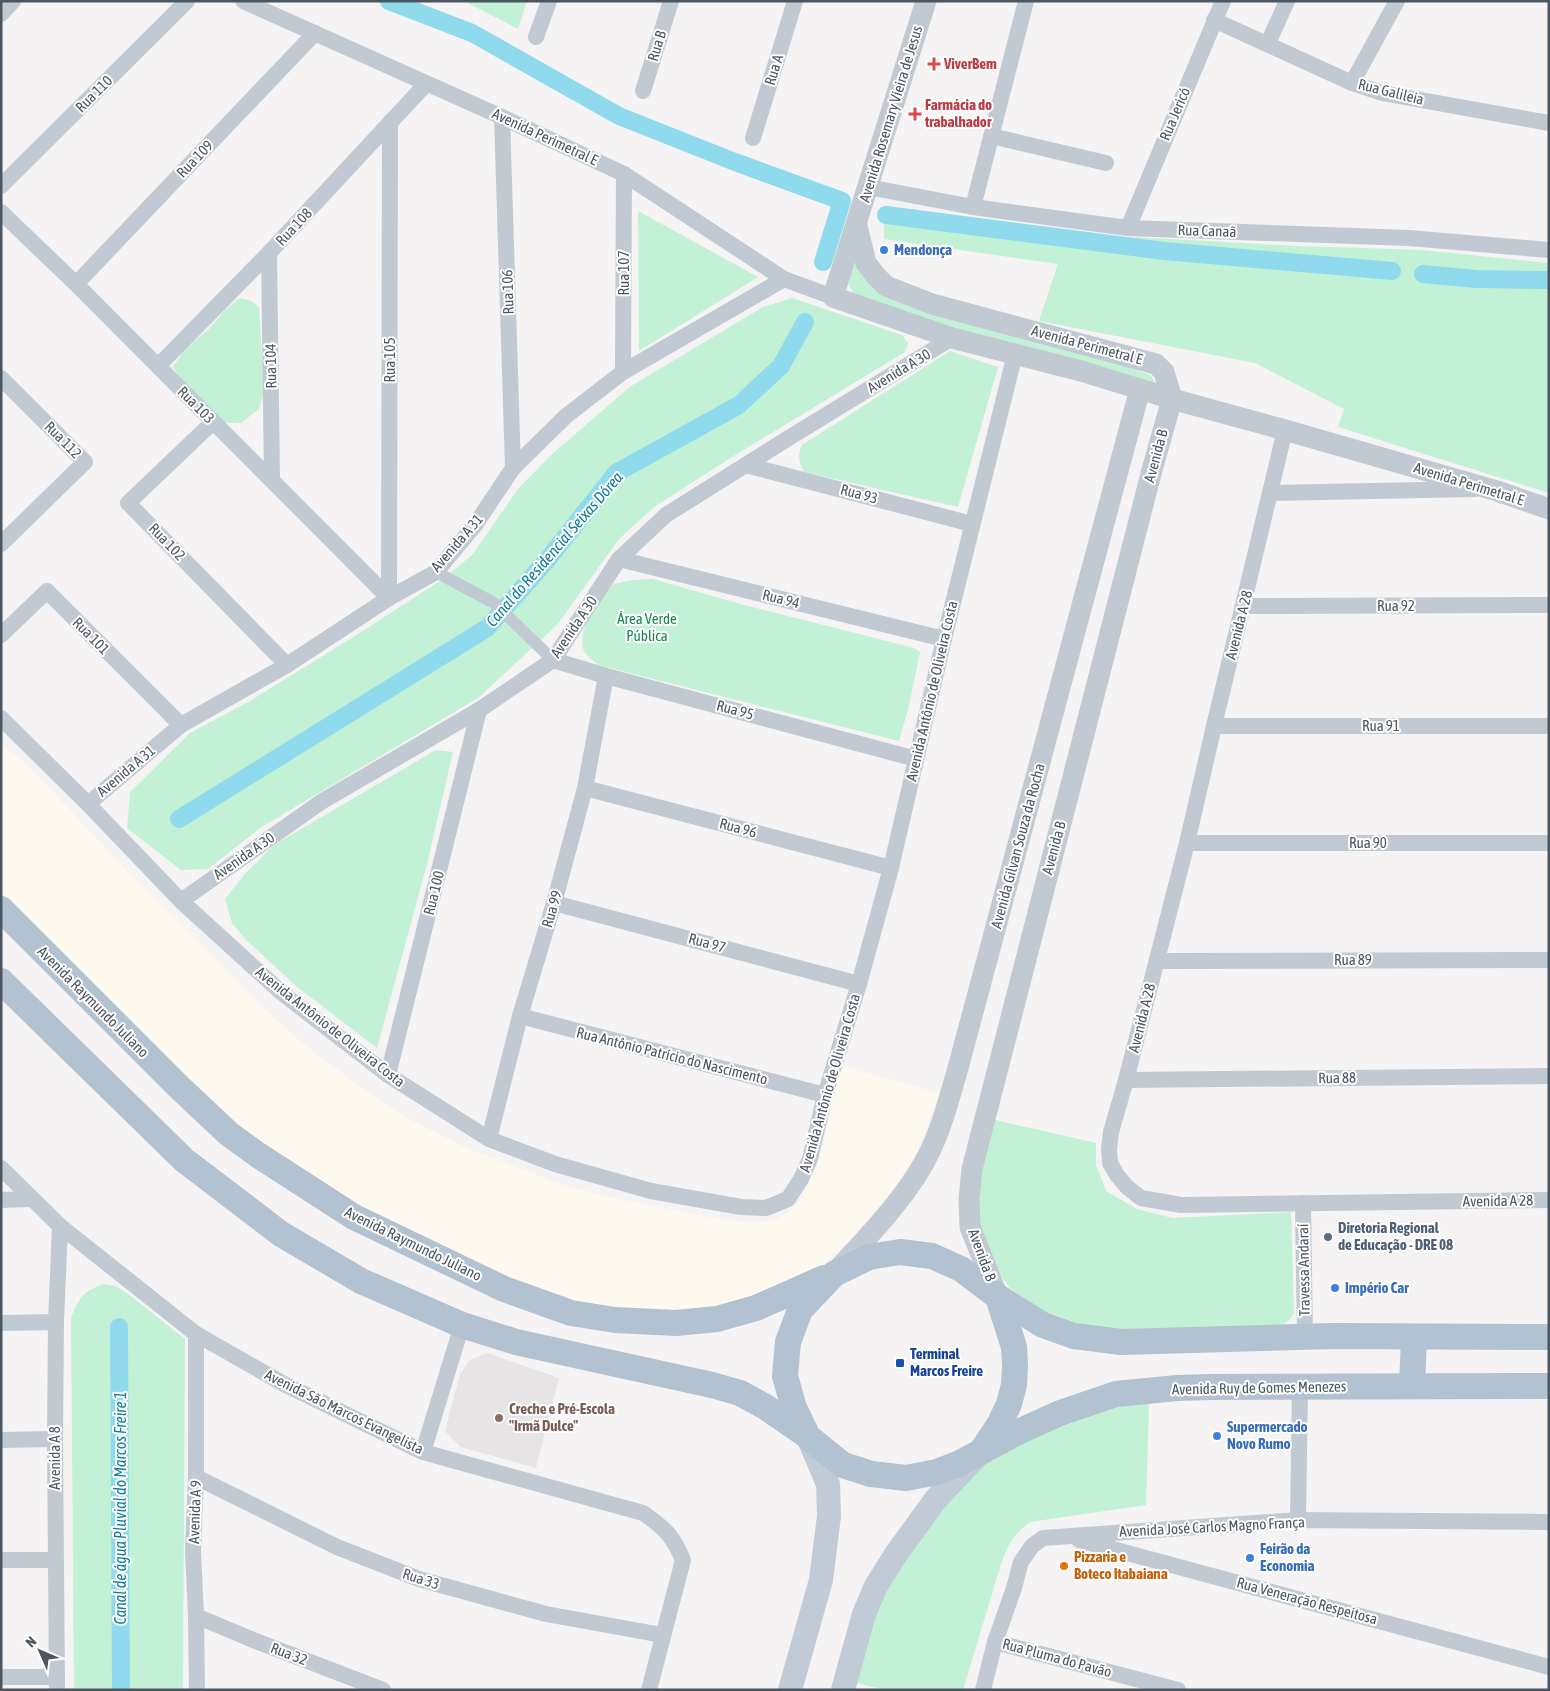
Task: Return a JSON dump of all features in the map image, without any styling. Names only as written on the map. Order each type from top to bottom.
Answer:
[{"type":"main road","name":"Avenida Raymundo Juliano","points":[[1,909],[172,1080],[229,1134],[354,1217],[504,1289],[571,1312],[615,1320],[676,1323],[717,1319],[756,1308],[869,1257],[900,1252],[932,1256],[961,1269],[998,1296]]},
{"type":"main road","points":[[1,981],[184,1160],[281,1234],[361,1281],[462,1325],[516,1342],[712,1385],[740,1393],[764,1406],[808,1437]]},
{"type":"main road","points":[[790,1690],[821,1580],[829,1516],[828,1484],[794,1408],[785,1376],[788,1342],[800,1310],[834,1274]]},
{"type":"main road","points":[[998,1296],[1043,1325],[1074,1336],[1121,1342],[1304,1337],[1549,1337]]},
{"type":"main road","points":[[843,1690],[864,1614],[876,1586],[896,1554],[936,1499],[981,1452],[999,1425],[1009,1404],[1014,1385],[1014,1347],[998,1296]]},
{"type":"main road","points":[[1412,1386],[1414,1337]]},
{"type":"main road","name":"Avenida Ruy de Gomes Menezes","points":[[808,1437],[843,1465],[871,1474],[906,1478],[937,1472],[958,1464],[1060,1413],[1116,1394],[1177,1388],[1211,1387],[1549,1386]]},
{"type":"street","points":[[1,14],[13,1]]},
{"type":"street","name":"Rua 110","points":[[1,186],[187,1]]},
{"type":"street","name":"Avenida Perimetral E","points":[[243,1],[624,174],[784,279],[952,338],[1080,371],[1488,489],[1549,509]]},
{"type":"street","points":[[536,38],[549,1]]},
{"type":"street","name":"Rua B","points":[[643,91],[671,1]]},
{"type":"street","name":"Rua A","points":[[753,138],[795,1]]},
{"type":"street","name":"Avenida Rosemary Vieira de Jesus","points":[[857,226],[926,1]]},
{"type":"street","points":[[973,207],[1026,1]]},
{"type":"street","name":"Rua Jericó","points":[[1128,228],[1223,1]]},
{"type":"street","points":[[1268,43],[1287,1]]},
{"type":"street","points":[[1352,83],[1397,1]]},
{"type":"street","name":"Rua Galileia","points":[[1214,20],[1268,43],[1352,83],[1382,93],[1549,123]]},
{"type":"street","name":"Rua 109","points":[[76,284],[315,33]]},
{"type":"street","name":"Rua 108","points":[[158,366],[270,253],[426,84]]},
{"type":"street","name":"Rua 106","points":[[502,117],[513,468]]},
{"type":"street","name":"Rua 105","points":[[389,598],[390,122]]},
{"type":"street","points":[[992,136],[1106,163]]},
{"type":"street","name":"Rua 107","points":[[623,372],[624,174]]},
{"type":"street","name":"Rua Canaã","points":[[868,187],[973,207],[1128,228],[1409,238],[1549,250]]},
{"type":"street","name":"Rua 103","points":[[1,212],[76,284],[389,598]]},
{"type":"street","points":[[834,297],[857,226]]},
{"type":"street","name":"Avenida Perimetral E","points":[[857,226],[866,263],[886,286],[932,304],[1156,364],[1164,372],[1172,399]]},
{"type":"street","name":"Rua 104","points":[[270,253],[272,479]]},
{"type":"street","name":"Avenida A 31","points":[[88,804],[181,724],[287,665],[389,598],[436,572],[475,526],[513,468],[566,416],[623,372],[784,279]]},
{"type":"street","name":"Avenida A 30","points":[[181,901],[321,802],[479,710],[553,660],[619,559],[666,515],[952,338]]},
{"type":"street","name":"Avenida Antônio de Oliveira Costa","points":[[2,722],[88,804],[181,901],[282,993],[388,1075],[489,1139],[555,1164],[651,1191],[742,1207],[766,1208],[788,1200],[801,1179],[810,1159],[825,1095],[859,984],[891,868],[944,639],[1015,354]]},
{"type":"street","name":"Rua 112","points":[[1,378],[85,462],[1,544]]},
{"type":"street","name":"Avenida Gilvan Souza da Rocha","points":[[834,1274],[870,1235],[906,1190],[924,1163],[942,1122],[961,1058],[1140,389]]},
{"type":"street","name":"Avenida B","points":[[998,1296],[970,1227],[969,1199],[972,1169],[1172,399]]},
{"type":"street","name":"Rua 102","points":[[212,422],[128,503],[287,665]]},
{"type":"street","name":"Avenida A 28","points":[[1285,430],[1187,844],[1111,1132],[1110,1163],[1127,1187],[1141,1198],[1181,1205],[1549,1200]]},
{"type":"street","name":"Rua 93","points":[[746,465],[972,524]]},
{"type":"street","points":[[1270,493],[1488,489]]},
{"type":"street","name":"Rua 94","points":[[619,559],[944,639]]},
{"type":"street","points":[[436,572],[494,603],[553,660]]},
{"type":"street","name":"Rua 101","points":[[1,635],[47,591],[181,724]]},
{"type":"street","name":"Rua 92","points":[[1244,606],[1549,605]]},
{"type":"street","name":"Rua 95","points":[[553,660],[916,759]]},
{"type":"street","name":"Rua 99","points":[[489,1139],[520,1016],[554,903],[585,788],[606,676]]},
{"type":"street","name":"Rua 100","points":[[388,1075],[479,710]]},
{"type":"street","name":"Rua 91","points":[[1214,726],[1549,726]]},
{"type":"street","name":"Rua 96","points":[[585,788],[891,868]]},
{"type":"street","name":"Rua 90","points":[[1187,844],[1549,843]]},
{"type":"street","name":"Rua 97","points":[[554,903],[859,984]]},
{"type":"street","name":"Rua 89","points":[[1156,961],[1549,960]]},
{"type":"street","name":"Rua Antônio Patrício do Nascimento","points":[[520,1016],[825,1095]]},
{"type":"street","name":"Rua 88","points":[[1126,1080],[1549,1076]]},
{"type":"street","name":"Avenida São Marcos Evangelista","points":[[1,1168],[60,1226],[196,1334],[284,1384],[424,1452],[644,1513],[676,1542],[683,1560],[649,1690]]},
{"type":"street","points":[[1,1200],[32,1199]]},
{"type":"street","name":"Travessa Andaraí","points":[[1303,1203],[1304,1337]]},
{"type":"street","name":"Avenida A 8","points":[[57,1683],[54,1439],[60,1226]]},
{"type":"street","points":[[1,1323],[56,1322]]},
{"type":"street","points":[[424,1452],[462,1325]]},
{"type":"street","name":"Avenida A 9","points":[[196,1334],[194,1551],[197,1690]]},
{"type":"street","points":[[1298,1520],[1300,1387]]},
{"type":"street","points":[[1,1440],[54,1439]]},
{"type":"street","name":"Rua 33","points":[[196,1477],[337,1547],[419,1579],[546,1614],[662,1635]]},
{"type":"street","name":"Avenida José Carlos Magno França","points":[[983,1690],[995,1642],[1014,1588],[1020,1562],[1027,1552],[1043,1538],[1298,1520],[1549,1522]]},
{"type":"street","name":"Rua Veneração Respeitosa","points":[[1065,1536],[1549,1667]]},
{"type":"street","points":[[1,1560],[55,1560]]},
{"type":"street","name":"Rua 32","points":[[196,1616],[383,1690]]},
{"type":"street","name":"Rua Pluma do Pavão","points":[[995,1642],[1178,1690]]},
{"type":"street","points":[[1,1678],[57,1683]]},
{"type":"shaded area","points":[[6,748],[26,763],[141,886],[258,1003],[302,1043],[365,1090],[413,1121],[467,1148],[564,1185],[624,1200],[714,1218],[746,1222],[773,1221],[790,1211],[804,1196],[822,1147],[839,1073],[846,1067],[939,1093],[917,1153],[893,1190],[870,1217],[837,1253],[810,1274],[781,1289],[695,1314],[611,1312],[554,1297],[467,1261],[337,1199],[235,1127],[1,901],[1,753]]},
{"type":"shaded area","name":"Creche e Pré-Escola \"Irmã Dulce\"","points":[[487,1353],[559,1378],[536,1468],[461,1447],[445,1431],[460,1374],[470,1360]]},
{"type":"green space","points":[[464,1],[527,1],[518,29]]},
{"type":"green space","points":[[884,207],[1094,235],[1299,246],[1422,250],[1549,263],[1549,493],[1338,427],[1344,409],[1255,363],[1039,321],[1058,264],[884,239]]},
{"type":"green space","points":[[638,211],[758,277],[639,351]]},
{"type":"green space","points":[[850,258],[861,269],[1148,374],[1156,384],[1010,349],[856,296],[848,282]]},
{"type":"green space","points":[[240,298],[251,301],[259,307],[264,392],[259,409],[241,423],[227,423],[217,418],[182,382],[173,367],[184,350],[210,328],[225,310]]},
{"type":"green space","points":[[792,298],[902,335],[908,343],[905,352],[732,457],[654,507],[619,539],[557,625],[478,698],[260,828],[208,869],[181,870],[127,828],[130,792],[190,733],[250,701],[443,579],[472,555],[518,489],[550,456],[631,386],[763,307]]},
{"type":"green space","points":[[950,351],[998,367],[958,507],[804,472],[799,458],[802,445]]},
{"type":"green space","name":"Área Verde Pública","points":[[653,579],[744,605],[914,648],[920,652],[909,706],[899,741],[598,665],[585,653],[582,643],[586,625],[596,606],[613,584]]},
{"type":"green space","points":[[436,750],[453,752],[427,864],[377,1048],[296,986],[245,939],[232,923],[225,899],[244,875],[274,845]]},
{"type":"green space","points":[[991,1119],[1096,1143],[1096,1165],[1106,1191],[1137,1209],[1172,1218],[1291,1212],[1294,1313],[1282,1325],[1104,1333],[1030,1306],[1009,1287],[990,1260],[979,1226],[978,1187]]},
{"type":"green space","points":[[103,1284],[115,1286],[127,1293],[185,1339],[183,1690],[74,1690],[71,1318],[82,1296]]},
{"type":"green space","points":[[1149,1403],[1146,1505],[1030,1522],[1018,1532],[1008,1547],[1000,1567],[963,1690],[886,1690],[852,1682],[879,1595],[961,1484],[994,1456],[1039,1433],[1109,1408]]},
{"type":"waterway","points":[[389,1],[472,33],[619,116],[735,162],[842,201],[823,262]]},
{"type":"waterway","points":[[886,215],[1164,251],[1392,271]]},
{"type":"waterway","points":[[1423,274],[1476,279],[1549,280]]},
{"type":"waterway","name":"Canal do Residencial Seixas Dórea","points":[[179,819],[487,628],[548,559],[616,473],[739,405],[781,366],[805,322]]},
{"type":"waterway","name":"Canal de água Pluvial do Marcos Freire 1","points":[[119,1327],[121,1690]]},
{"type":"place","name":"ViverBem","points":[[934,64]]},
{"type":"place","name":"Farmácia do trabalhador","points":[[915,114]]},
{"type":"place","name":"Mendonça","points":[[884,250]]},
{"type":"place","name":"Diretoria Regional de Educação - DRE 08","points":[[1328,1237]]},
{"type":"place","name":"Império Car","points":[[1335,1288]]},
{"type":"place","name":"Terminal Marcos Freire","points":[[900,1363]]},
{"type":"place","name":"Creche e Pré-Escola \"Irmã Dulce\"","points":[[499,1418]]},
{"type":"place","name":"Supermercado Novo Rumo","points":[[1217,1436]]},
{"type":"place","name":"Feirão da Economia","points":[[1250,1558]]},
{"type":"place","name":"Pizzaria e Boteco Itabaiana","points":[[1064,1566]]}]
